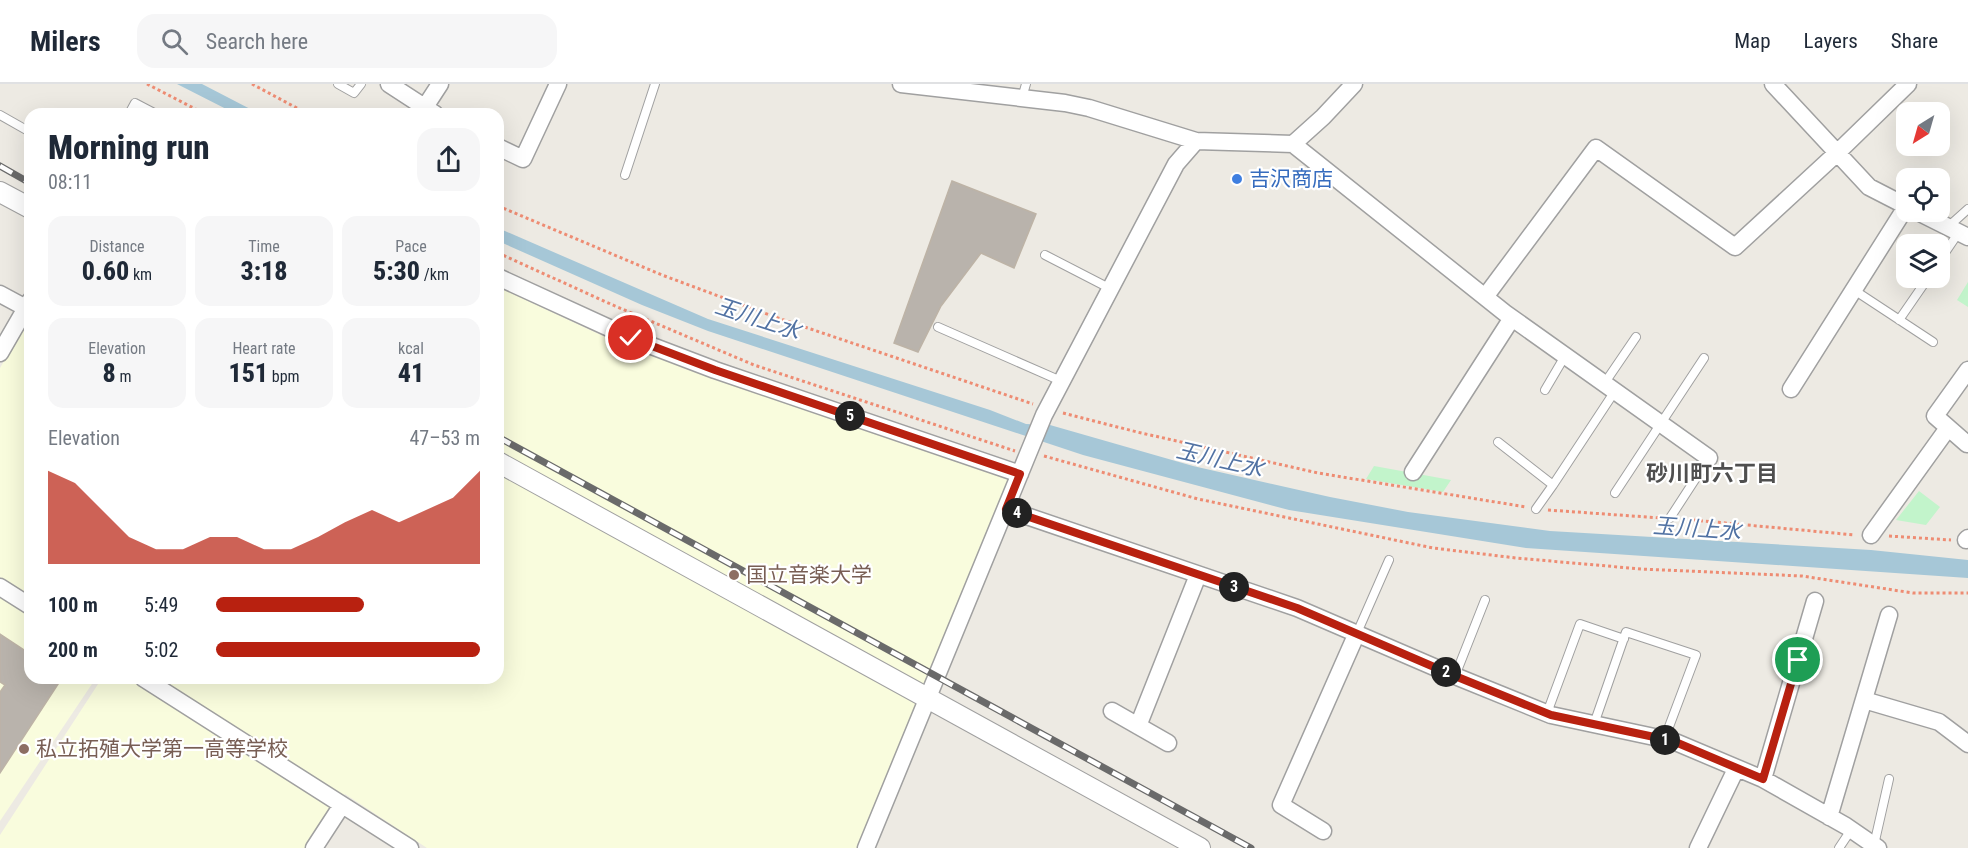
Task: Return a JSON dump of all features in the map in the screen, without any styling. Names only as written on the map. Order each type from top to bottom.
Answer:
[{"type":"street","points":[[389,84],[425,108]]},
{"type":"street","points":[[431,108],[440,84]]},
{"type":"street","points":[[504,150],[523,159],[558,84]]},
{"type":"street","points":[[903,84],[1024,91],[1089,108],[1196,141],[1293,144],[1512,318],[1709,458]]},
{"type":"street","points":[[1293,144],[1354,84]]},
{"type":"street","points":[[1773,84],[1869,187],[1896,202]]},
{"type":"street","points":[[1485,297],[1596,148],[1736,247],[1838,153],[1908,84]]},
{"type":"street","points":[[866,848],[1045,412],[1176,164],[1196,141]]},
{"type":"street","points":[[0,192],[24,205]]},
{"type":"street","points":[[1791,389],[1897,222]]},
{"type":"street","points":[[1940,222],[1959,231]]},
{"type":"street","points":[[504,280],[631,338],[715,370],[1020,474]]},
{"type":"street","points":[[0,294],[24,303]]},
{"type":"street","points":[[0,353],[24,311]]},
{"type":"street","points":[[1413,472],[1512,318]]},
{"type":"street","points":[[1968,370],[1935,416],[1968,444]]},
{"type":"street","points":[[1871,535],[1948,428]]},
{"type":"street","points":[[504,465],[1200,848]]},
{"type":"street","points":[[1006,509],[1297,608],[1547,713],[1673,741],[1763,779],[1876,847]]},
{"type":"street","points":[[1138,726],[1198,575]]},
{"type":"street","points":[[0,586],[24,602]]},
{"type":"street","points":[[1763,779],[1815,601]]},
{"type":"street","points":[[1829,817],[1889,615]]},
{"type":"street","points":[[1323,831],[1281,805],[1357,633]]},
{"type":"street","points":[[152,684],[409,848]]},
{"type":"street","points":[[1864,700],[1939,722],[1968,744]]},
{"type":"street","points":[[1112,711],[1168,743]]},
{"type":"street","points":[[1698,848],[1736,769]]},
{"type":"street","points":[[314,848],[342,806]]},
{"type":"lane","points":[[338,84],[354,93],[361,84]]},
{"type":"lane","points":[[625,175],[655,84]]},
{"type":"lane","points":[[132,108],[135,103],[145,108]]},
{"type":"lane","points":[[0,115],[24,129]]},
{"type":"lane","points":[[1950,245],[1959,231],[1968,208]]},
{"type":"lane","points":[[1045,255],[1111,289]]},
{"type":"lane","points":[[1899,320],[1921,288]]},
{"type":"lane","points":[[1854,290],[1933,342]]},
{"type":"lane","points":[[938,327],[1061,381]]},
{"type":"lane","points":[[1536,509],[1553,485],[1636,337]]},
{"type":"lane","points":[[1545,390],[1565,356]]},
{"type":"lane","points":[[1615,493],[1704,358]]},
{"type":"lane","points":[[1497,442],[1553,485]]},
{"type":"lane","points":[[1670,518],[1709,458]]},
{"type":"lane","points":[[1357,633],[1389,560]]},
{"type":"lane","points":[[1455,676],[1485,600]]},
{"type":"lane","points":[[1547,713],[1580,624],[1624,639]]},
{"type":"lane","points":[[1594,724],[1626,632],[1696,655],[1664,740]]},
{"type":"lane","points":[[1876,847],[1889,779]]},
{"type":"lane","points":[[1839,848],[1851,830]]},
{"type":"path","points":[[147,84],[193,108]]},
{"type":"path","points":[[252,84],[297,108]]},
{"type":"path","points":[[504,209],[662,275],[1045,412],[1318,473],[1536,509],[1871,535],[1967,539]]},
{"type":"path","points":[[504,256],[615,306],[754,364],[1012,451],[1031,448],[1085,469],[1198,499],[1433,548],[1641,569],[1802,576],[1912,593],[1968,593]]},
{"type":"shaded area","name":"国立音楽大学","points":[[504,290],[633,350],[1012,472],[860,848],[427,848],[345,794],[309,848],[0,848],[0,835],[98,684],[504,684]]},
{"type":"shaded area","points":[[24,326],[24,592],[0,577],[0,368]]},
{"type":"shaded area","name":"私立拓殖大学第一高等学校","points":[[0,595],[24,609],[24,684],[92,684],[0,821]]},
{"type":"green space","points":[[1968,282],[1968,307],[1957,300]]},
{"type":"green space","points":[[1374,466],[1451,480],[1443,492],[1366,479]]},
{"type":"green space","points":[[1919,491],[1940,507],[1926,525],[1896,520]]},
{"type":"water","points":[[177,84],[202,84],[248,108],[224,108]]},
{"type":"water","points":[[504,231],[708,319],[990,410],[1026,424],[1050,425],[1193,466],[1408,512],[1550,531],[1871,550],[1968,560],[1968,578],[1526,548],[1289,510],[1083,455],[708,331],[642,305],[504,244]]},
{"type":"building","points":[[952,181],[1036,214],[1014,268],[981,253],[941,306],[918,352],[894,343]]},
{"type":"building","points":[[0,634],[24,650],[24,684],[58,684],[0,773],[0,692],[5,685],[0,682]]},
{"type":"railway","points":[[0,166],[24,180]]},
{"type":"railway","points":[[504,440],[1251,848]]},
{"type":"place","name":"吉沢商店","points":[[1237,179]]},
{"type":"place","name":"国立音楽大学","points":[[734,575]]},
{"type":"place","name":"私立拓殖大学第一高等学校","points":[[24,749]]},
{"type":"district","name":"砂川町六丁目","points":[[1712,473]]},
{"type":"route","points":[[631,338],[715,370],[1020,474],[1006,509],[1297,608],[1551,715],[1673,741],[1763,779],[1798,660]]},
{"type":"water label","name":"玉川上水","points":[[758,318]]},
{"type":"water label","name":"玉川上水","points":[[1220,459]]},
{"type":"water label","name":"玉川上水","points":[[1697,528]]}]
